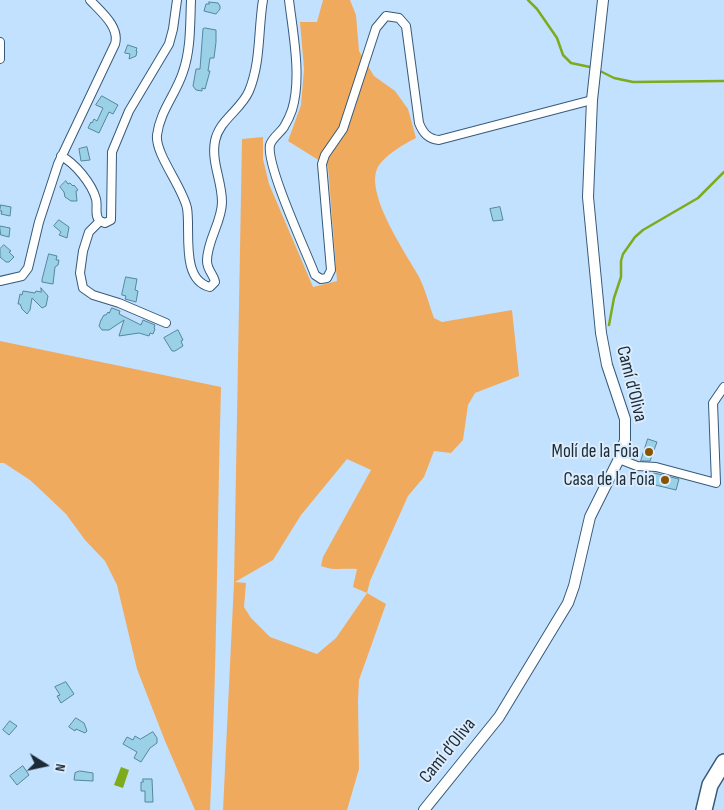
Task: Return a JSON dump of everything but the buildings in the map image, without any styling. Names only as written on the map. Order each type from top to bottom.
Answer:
[{"type":"highway","points":[[704,810],[710,785],[724,762]]},
{"type":"street","points":[[0,281],[22,276],[28,268],[40,217],[61,156],[117,38],[112,25],[90,0]]},
{"type":"street","points":[[61,156],[72,163],[91,188],[96,199],[97,219],[102,223],[108,222],[112,216],[110,165],[112,152],[129,112],[169,44],[177,0]]},
{"type":"street","points":[[191,0],[189,41],[185,65],[181,78],[163,115],[157,137],[158,145],[185,201],[191,268],[201,282],[210,287],[215,282],[210,273],[207,260],[222,209],[215,165],[215,141],[223,124],[244,100],[254,78],[264,0]]},
{"type":"street","points":[[290,0],[295,66],[294,102],[288,119],[270,147],[284,198],[315,275],[321,279],[327,278],[331,270],[322,164],[325,155],[344,129],[376,28],[386,16],[399,18],[406,26],[419,123],[425,134],[434,139],[439,140],[592,100]]},
{"type":"street","name":"Camí d’Oliva","points":[[424,810],[499,717],[568,603],[574,586],[590,517],[619,459],[625,440],[625,419],[612,382],[604,349],[589,212],[588,177],[592,100],[603,0]]},
{"type":"street","points":[[0,42],[0,59]]},
{"type":"street","points":[[100,221],[89,232],[83,251],[80,273],[83,288],[93,295],[119,303],[166,323]]},
{"type":"street","points":[[619,459],[637,466],[656,467],[716,483],[713,403],[724,387]]},
{"type":"shaded area","points":[[323,0],[350,0],[356,15],[359,51],[374,76],[395,91],[408,109],[416,138],[400,147],[380,164],[375,180],[377,193],[388,223],[420,280],[434,318],[442,322],[512,310],[519,376],[475,393],[468,405],[463,440],[451,453],[434,451],[424,477],[408,496],[370,581],[367,593],[386,604],[359,680],[359,769],[347,810],[223,810],[234,582],[242,139],[263,137],[263,159],[269,184],[313,287],[337,281],[328,166],[288,141],[301,105],[304,69],[300,22],[317,22]],"holes":[[[347,459],[371,470],[323,557],[321,566],[334,569],[357,569],[353,587],[367,593],[336,638],[317,654],[270,637],[251,618],[244,607],[246,583],[235,582],[273,560],[301,515]]]},
{"type":"shaded area","points":[[0,341],[221,387],[216,651],[210,810],[195,810],[165,741],[137,669],[117,585],[105,561],[85,540],[66,514],[30,480],[4,463],[0,463]]},
{"type":"shaded area","points":[[121,767],[129,770],[123,788],[114,785]]},
{"type":"waterway","points":[[528,0],[537,9],[557,38],[563,55],[571,63],[590,67]]},
{"type":"waterway","points":[[600,71],[614,78],[633,82],[724,81]]},
{"type":"waterway","points":[[609,325],[614,298],[621,277],[623,254],[635,237],[643,230],[698,198],[724,172]]},
{"type":"place","name":"Molí de la Foia","points":[[649,452]]},
{"type":"place","name":"Casa de la Foia","points":[[665,480]]}]
